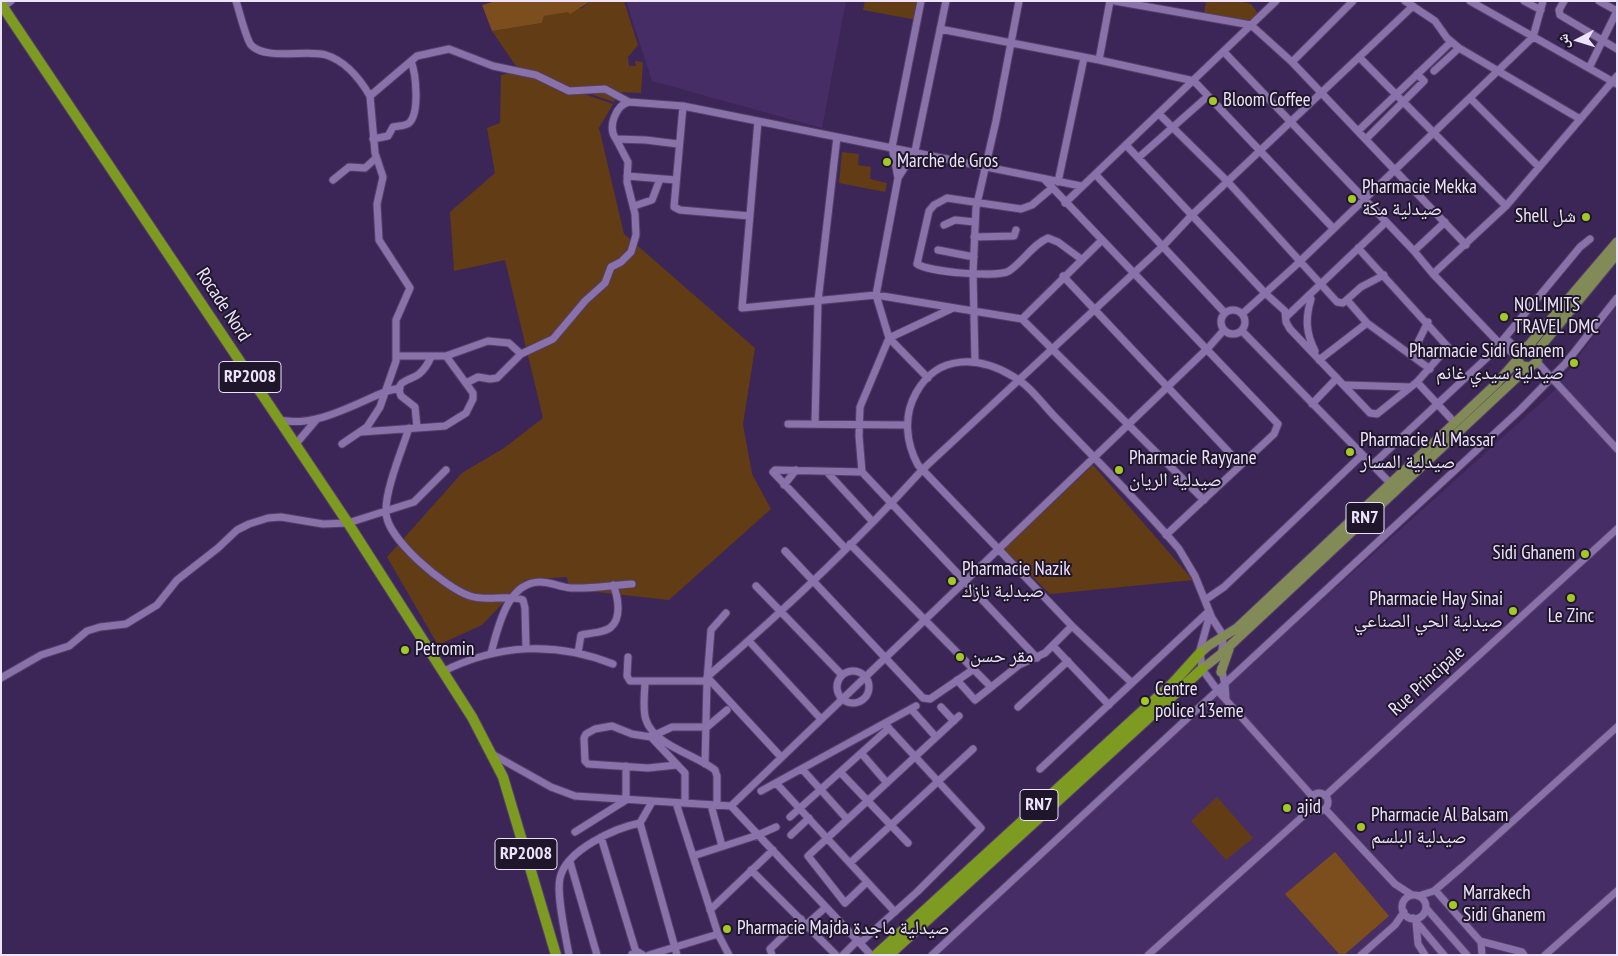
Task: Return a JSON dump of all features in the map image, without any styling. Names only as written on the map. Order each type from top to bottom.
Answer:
[{"type":"highway","name":"Rocade Nord","points":[[5,4],[348,523],[462,701],[492,754],[505,784],[556,955]]},
{"type":"highway","name":"RN7","points":[[876,955],[1172,684],[1200,653]]},
{"type":"highway","name":"RN7","points":[[889,955],[1202,669]]},
{"type":"highway","name":"Rocade Nord","points":[[492,754],[551,955]]},
{"type":"main road","name":"RN7","points":[[1200,653],[1238,628],[1502,378],[1525,346],[1617,242]]},
{"type":"main road","points":[[1537,362],[1537,351],[1617,254]]},
{"type":"main road","points":[[1525,346],[1537,351]]},
{"type":"main road","points":[[1517,358],[1520,365],[1528,368]]},
{"type":"main road","name":"RN7","points":[[1202,669],[1232,644],[1528,368],[1537,362]]},
{"type":"main road","points":[[1221,672],[1232,644]]},
{"type":"street","points":[[236,1],[248,40],[254,47],[274,53],[316,53],[328,55],[357,76],[370,96],[376,158],[383,177],[377,204],[379,240],[410,288],[395,325],[397,356],[387,390],[376,414],[361,432],[342,444]]},
{"type":"street","points":[[898,178],[892,147],[921,1]]},
{"type":"street","points":[[928,378],[889,338],[876,296],[898,178],[914,151],[946,1]]},
{"type":"street","points":[[975,361],[973,273],[976,208],[1019,1]]},
{"type":"street","points":[[1099,60],[1110,1]]},
{"type":"street","points":[[1115,1],[1252,26],[1292,62],[1396,169],[1466,245]]},
{"type":"street","points":[[1066,203],[1081,186],[1096,175],[1276,1]]},
{"type":"street","points":[[1292,62],[1353,1]]},
{"type":"street","points":[[1405,1],[1436,21],[1459,48],[1580,119]]},
{"type":"street","points":[[1433,274],[1506,206],[1615,80],[1588,68],[1482,5],[1470,1]]},
{"type":"street","points":[[1524,1],[1541,10]]},
{"type":"street","points":[[1242,314],[1300,261],[1533,37],[1543,1]]},
{"type":"street","points":[[1564,1],[1559,14],[1617,49]]},
{"type":"street","points":[[1588,68],[1617,11],[1599,1]]},
{"type":"street","points":[[628,657],[627,678],[630,681],[707,679],[873,522],[922,470],[1054,348],[1133,271],[1162,246],[1192,215],[1413,6]]},
{"type":"street","points":[[940,29],[1099,60],[1194,82],[1333,228]]},
{"type":"street","points":[[1358,131],[1452,42]]},
{"type":"street","points":[[370,96],[411,61],[426,53],[445,48],[454,49],[493,66],[536,75],[569,90],[605,89],[629,102]]},
{"type":"street","points":[[1366,139],[1459,48]]},
{"type":"street","points":[[1224,52],[1414,251],[1433,274],[1503,341],[1517,358]]},
{"type":"street","points":[[1359,57],[1506,206]]},
{"type":"street","points":[[1058,182],[1084,58]]},
{"type":"street","points":[[373,139],[388,136],[395,126],[406,125],[410,121],[416,97],[411,61]]},
{"type":"street","points":[[1428,64],[1434,71]]},
{"type":"street","points":[[1417,74],[1424,81]]},
{"type":"street","points":[[1138,158],[1208,96]]},
{"type":"street","points":[[1470,98],[1539,167]]},
{"type":"street","points":[[466,383],[478,376],[490,379],[497,378],[521,354],[558,334],[585,301],[605,283],[611,267],[631,252],[636,235],[634,206],[627,176],[628,162],[612,130],[617,110],[623,104],[629,102],[683,106],[1081,186]]},
{"type":"street","points":[[683,106],[678,144],[676,209],[750,216]]},
{"type":"street","points":[[1159,114],[1228,182],[1339,303],[1347,300],[1361,286],[1384,275]]},
{"type":"street","points":[[758,121],[742,308],[876,296],[1022,319],[1054,348],[1204,500]]},
{"type":"street","points":[[815,424],[818,301],[838,137]]},
{"type":"street","points":[[616,139],[678,144]]},
{"type":"street","points":[[1126,145],[1265,293],[1285,310],[1286,322],[1290,329],[1374,414],[1384,409],[1417,382],[1448,347],[1428,322],[1358,248]]},
{"type":"street","points":[[333,180],[349,167],[365,168],[376,158]]},
{"type":"street","points":[[1096,175],[1226,313]]},
{"type":"street","points":[[627,176],[676,180]]},
{"type":"street","points":[[634,206],[652,200],[660,179]]},
{"type":"street","points":[[1045,180],[1208,348],[1278,424],[1274,434],[1166,534]]},
{"type":"street","points":[[1052,188],[1032,205],[1024,208],[978,204],[947,198],[934,205],[925,221],[917,261],[919,266],[954,273],[998,274],[1008,272],[1048,238],[1058,242],[1081,259]]},
{"type":"street","points":[[944,225],[955,220],[975,222]]},
{"type":"street","points":[[1286,316],[1386,222]]},
{"type":"street","points":[[1414,251],[1445,222]]},
{"type":"street","points":[[974,236],[1014,236],[1016,230]]},
{"type":"street","points":[[1372,465],[1439,405],[1503,341],[1580,248],[1590,239]]},
{"type":"street","points":[[1022,319],[1102,240]]},
{"type":"street","points":[[938,250],[974,257]]},
{"type":"street","points":[[1064,276],[1241,466]]},
{"type":"street","points":[[1309,295],[1311,300],[1307,314],[1307,332],[1315,351],[1313,354]]},
{"type":"street","points":[[932,955],[1218,691],[1552,378],[1617,298]]},
{"type":"street","points":[[1347,300],[1367,323],[1430,368]]},
{"type":"street","points":[[953,308],[889,338],[863,395],[859,424],[862,472],[1036,658]]},
{"type":"street","points":[[1235,310],[1242,314],[1245,322],[1242,330],[1231,334],[1224,330],[1221,323],[1226,313],[1235,310]]},
{"type":"street","points":[[1412,354],[1428,322]]},
{"type":"street","points":[[1319,360],[1367,323]]},
{"type":"street","points":[[731,806],[1208,348],[1224,330]]},
{"type":"street","points":[[1242,330],[1391,484]]},
{"type":"street","points":[[397,356],[446,356],[488,341],[509,343],[521,354]]},
{"type":"street","points":[[1503,341],[1512,345],[1525,346]]},
{"type":"street","points":[[361,432],[443,427],[465,415],[474,397],[446,356]]},
{"type":"street","points":[[417,428],[414,407],[401,396],[400,388],[403,381],[423,370],[431,357]]},
{"type":"street","points":[[1132,683],[1072,626],[922,470],[910,447],[907,425],[913,399],[928,378],[946,366],[975,361],[1020,380],[1166,534],[1187,562],[1223,639],[1221,672],[1225,684],[1226,699]]},
{"type":"street","points":[[1537,362],[1617,450]]},
{"type":"street","points":[[1312,404],[1337,378]]},
{"type":"street","points":[[1417,382],[1455,423]]},
{"type":"street","points":[[1345,385],[1410,387]]},
{"type":"street","points":[[279,420],[299,422],[318,418],[387,390],[400,388]]},
{"type":"street","points":[[295,445],[318,418]]},
{"type":"street","points":[[788,424],[907,425]]},
{"type":"street","points":[[409,428],[386,512],[390,526],[410,552],[427,568],[460,592],[478,599],[519,598],[525,604],[526,648]]},
{"type":"street","points":[[1205,600],[1224,587],[1362,455]]},
{"type":"street","points":[[1,678],[41,655],[71,645],[87,631],[100,627],[126,624],[158,605],[177,580],[218,548],[237,530],[249,524],[268,518],[281,517],[323,524],[348,523],[418,500],[446,470]]},
{"type":"street","points":[[862,472],[796,470],[774,471],[773,474],[991,687]]},
{"type":"street","points":[[784,485],[796,470]]},
{"type":"street","points":[[827,472],[873,522]]},
{"type":"street","name":"Rue Principale","points":[[1325,796],[1617,529]]},
{"type":"street","points":[[785,551],[924,699],[930,699],[974,669]]},
{"type":"street","points":[[491,653],[500,623],[512,598],[520,588],[534,582],[544,582],[573,588],[632,584]]},
{"type":"street","points":[[578,652],[581,635],[609,628],[613,625],[618,606],[613,585]]},
{"type":"street","points":[[756,586],[779,612],[842,675]]},
{"type":"street","points":[[1210,612],[1200,653],[1202,669],[1218,691],[1312,796]]},
{"type":"street","points":[[1040,769],[1210,612]]},
{"type":"street","points":[[705,764],[707,679],[711,630],[726,613]]},
{"type":"street","points":[[957,680],[975,700],[1019,665],[1036,658],[1053,646],[1072,626]]},
{"type":"street","points":[[749,641],[821,719]]},
{"type":"street","points":[[1053,646],[1109,705]]},
{"type":"street","points":[[442,672],[466,661],[491,653],[526,648],[578,652],[614,664]]},
{"type":"street","points":[[1018,707],[1068,661]]},
{"type":"street","points":[[854,670],[865,676],[870,688],[864,699],[853,703],[842,699],[837,687],[842,675],[854,670]]},
{"type":"street","points":[[707,679],[781,757]]},
{"type":"street","points":[[645,681],[645,718],[657,734],[668,745],[705,764],[717,774],[714,805],[722,846]]},
{"type":"street","points":[[867,882],[845,903],[808,856],[956,719],[940,707]]},
{"type":"street","points":[[761,791],[887,726],[914,708],[936,737]]},
{"type":"street","points":[[657,734],[669,727],[707,727],[727,710]]},
{"type":"street","points":[[677,765],[654,768],[586,763],[584,740],[586,734],[600,727],[612,726],[632,734],[649,736],[686,773],[685,803]]},
{"type":"street","points":[[790,817],[822,791],[862,754],[887,726]]},
{"type":"street","points":[[843,955],[894,912],[981,828],[887,726]]},
{"type":"street","points":[[1395,925],[1422,916],[1434,890],[1617,727]]},
{"type":"street","points":[[850,864],[973,750]]},
{"type":"street","points":[[492,754],[566,794],[585,798],[731,806],[871,955]]},
{"type":"street","points":[[862,754],[887,783]]},
{"type":"street","points":[[626,766],[626,800]]},
{"type":"street","points":[[802,769],[847,819]]},
{"type":"street","points":[[841,773],[908,843]]},
{"type":"street","points":[[776,783],[894,912]]},
{"type":"street","points":[[1320,793],[1325,796],[1328,803],[1325,809],[1318,811],[1312,808],[1310,802],[1312,796],[1320,793]]},
{"type":"street","points":[[574,832],[626,800]]},
{"type":"street","points":[[652,802],[640,823],[676,951]]},
{"type":"street","points":[[676,803],[718,934],[729,955]]},
{"type":"street","points":[[1148,955],[1312,808]]},
{"type":"street","points":[[1325,809],[1395,884],[1415,895],[1426,906],[1467,955]]},
{"type":"street","points":[[791,835],[809,818]]},
{"type":"street","points":[[569,955],[560,881],[562,872],[570,862],[601,837],[622,827],[640,823]]},
{"type":"street","points":[[692,856],[758,835],[776,827]]},
{"type":"street","points":[[601,837],[637,954]]},
{"type":"street","points":[[710,910],[773,850]]},
{"type":"street","points":[[570,862],[597,955]]},
{"type":"street","points":[[751,870],[836,955]]},
{"type":"street","points":[[1362,955],[1395,925],[1404,912],[1403,902],[1395,884]]},
{"type":"street","points":[[1403,902],[1415,895],[1434,890]]},
{"type":"street","points":[[1434,890],[1481,942],[1522,952],[1524,955]]},
{"type":"street","points":[[1545,955],[1617,891]]},
{"type":"street","points":[[807,924],[826,907]]},
{"type":"street","points":[[1404,912],[1413,919],[1444,955]]},
{"type":"street","points":[[772,955],[770,949],[801,919]]},
{"type":"street","points":[[1413,919],[1418,944],[1425,955]]},
{"type":"street","points":[[649,955],[676,951],[718,934]]},
{"type":"street","points":[[1481,942],[1482,955]]},
{"type":"shaded area","points":[[496,1],[591,1],[570,14],[568,12],[544,16],[542,23],[492,31],[482,5]]},
{"type":"shaded area","points":[[591,1],[624,1],[638,45],[628,57],[629,66],[636,66],[635,61],[643,62],[641,93],[618,92],[614,102],[518,69],[492,31],[542,23],[544,16],[582,8]]},
{"type":"shaded area","points":[[626,1],[846,1],[822,128],[652,81]]},
{"type":"shaded area","points":[[865,1],[919,1],[917,20],[863,10]]},
{"type":"shaded area","points":[[1206,1],[1238,1],[1251,4],[1259,15],[1250,23],[1204,15]]},
{"type":"shaded area","points":[[517,71],[613,104],[599,128],[624,234],[755,348],[743,424],[752,474],[771,509],[669,600],[569,589],[567,577],[525,580],[482,625],[438,645],[387,557],[462,473],[504,448],[543,418],[505,260],[454,271],[450,212],[495,173],[487,128],[500,123],[501,75]]},
{"type":"shaded area","points":[[842,152],[859,154],[858,165],[871,167],[870,179],[887,183],[885,192],[839,183]]},
{"type":"shaded area","points":[[1617,304],[1617,955],[928,955],[1553,392]]},
{"type":"shaded area","points":[[1093,465],[1193,580],[1050,594],[1004,549]]},
{"type":"shaded area","points":[[1217,797],[1253,838],[1226,860],[1191,821]]},
{"type":"shaded area","points":[[1335,852],[1389,916],[1344,955],[1340,955],[1285,894]]},
{"type":"place","name":"Bloom Coffee","points":[[1213,101]]},
{"type":"place","name":"Marche de Gros","points":[[887,162]]},
{"type":"place","name":"Pharmacie Mekka صيدلية مكة","points":[[1352,199]]},
{"type":"place","name":"Shell شل","points":[[1586,217]]},
{"type":"place","name":"NOLIMITS TRAVEL DMC","points":[[1504,317]]},
{"type":"place","name":"Pharmacie Sidi Ghanem صيدلية سيدي غانم","points":[[1574,363]]},
{"type":"place","name":"Pharmacie Al Massar صيدلية المسار","points":[[1350,452]]},
{"type":"place","name":"Pharmacie Rayyane صيدلية الريان","points":[[1119,470]]},
{"type":"place","name":"Sidi Ghanem","points":[[1585,554]]},
{"type":"place","name":"Pharmacie Nazik صيدلية نازك","points":[[952,581]]},
{"type":"place","name":"Le Zinc","points":[[1571,598]]},
{"type":"place","name":"Pharmacie Hay Sinai صيدلية الحي الصناعي","points":[[1513,611]]},
{"type":"place","name":"Petromin","points":[[405,650]]},
{"type":"place","name":"مقر حسن","points":[[960,657]]},
{"type":"place","name":"Centre police 13eme","points":[[1145,701]]},
{"type":"place","name":"ajid","points":[[1287,808]]},
{"type":"place","name":"Pharmacie Al Balsam صيدلية البلسم","points":[[1361,827]]},
{"type":"place","name":"Marrakech Sidi Ghanem","points":[[1453,905]]},
{"type":"place","name":"Pharmacie Majda صيدلية ماجدة","points":[[727,929]]}]
